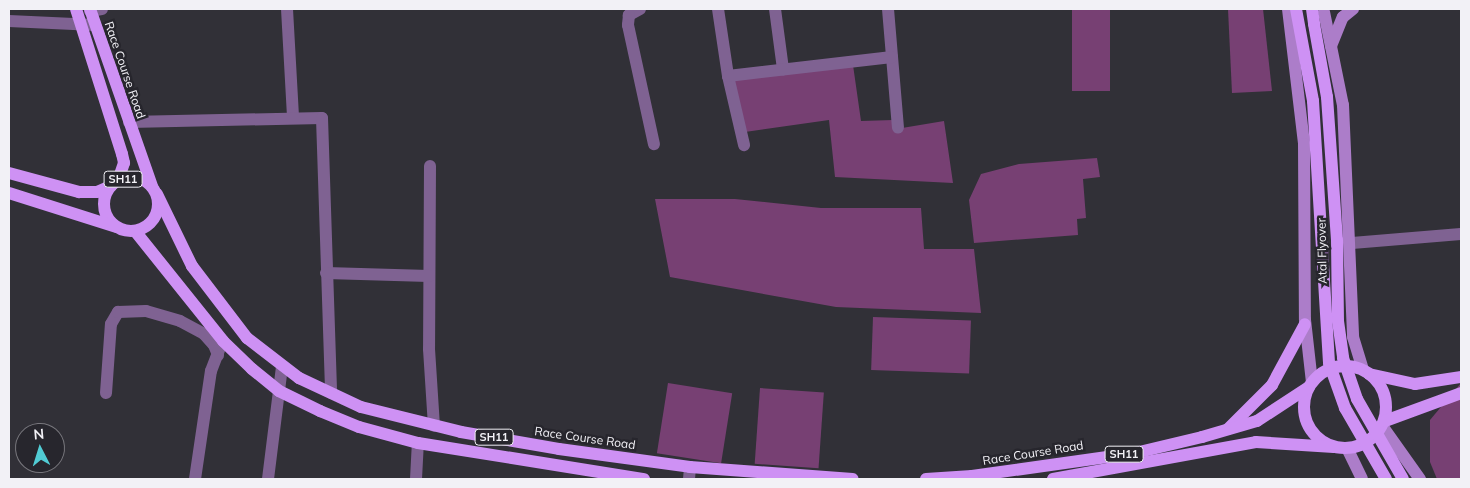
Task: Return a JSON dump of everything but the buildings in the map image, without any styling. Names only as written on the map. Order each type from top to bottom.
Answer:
[{"type":"main road","points":[[76,9],[124,163],[114,183]]},
{"type":"main road","name":"Atal Flyover","points":[[1296,9],[1313,101],[1329,363],[1345,408],[1386,479]]},
{"type":"main road","name":"Race Course Road","points":[[94,10],[95,25],[134,140],[154,190],[192,266],[238,329],[282,366],[331,394],[385,416],[434,426],[689,473],[853,479]]},
{"type":"main road","name":"Atal Flyover","points":[[1321,10],[1337,240],[1338,321],[1343,358],[1358,399],[1403,479]]},
{"type":"main road","name":"SH11","points":[[9,173],[79,192],[97,192],[114,183],[136,177],[154,190],[159,203],[154,220],[129,230]]},
{"type":"main road","name":"SH11","points":[[114,183],[104,202],[105,211],[114,225],[129,230],[175,277],[224,341],[279,391],[359,427],[418,442],[611,477],[644,479]]},
{"type":"main road","points":[[9,193],[129,230]]},
{"type":"main road","points":[[1226,430],[1272,385],[1306,324]]},
{"type":"main road","name":"SH11","points":[[1334,446],[1318,437],[1306,422],[1304,410],[1311,384],[1330,369],[1343,366],[1415,384],[1460,378]]},
{"type":"main road","points":[[1366,372],[1383,393],[1384,424]]},
{"type":"main road","name":"Race Course Road","points":[[926,479],[972,476],[1135,453],[1257,421],[1311,384]]},
{"type":"main road","points":[[1347,448],[1360,445],[1384,424],[1459,394]]},
{"type":"main road","name":"SH11","points":[[1053,479],[1083,477],[1208,450],[1256,442],[1347,448]]},
{"type":"street","points":[[287,9],[293,118]]},
{"type":"street","points":[[640,9],[629,15],[628,25],[654,144]]},
{"type":"street","points":[[718,9],[728,76],[744,145]]},
{"type":"street","points":[[774,9],[783,69]]},
{"type":"street","points":[[888,9],[898,128]]},
{"type":"street","points":[[1288,9],[1302,18],[1321,10],[1344,105],[1353,337],[1366,372]]},
{"type":"street","points":[[1288,9],[1304,144],[1306,324],[1311,384]]},
{"type":"street","points":[[1331,46],[1343,17],[1353,9]]},
{"type":"street","points":[[9,21],[95,25]]},
{"type":"street","points":[[728,76],[892,57]]},
{"type":"street","points":[[129,122],[322,118],[331,394]]},
{"type":"street","points":[[430,166],[429,349],[434,426]]},
{"type":"street","points":[[1352,243],[1461,234]]},
{"type":"street","points":[[326,273],[429,276]]},
{"type":"street","points":[[106,393],[111,324],[118,312],[146,311],[180,321],[204,334],[214,345],[218,355]]},
{"type":"street","points":[[195,479],[211,371],[224,341]]},
{"type":"street","points":[[268,479],[282,366]]},
{"type":"street","points":[[1384,424],[1420,479]]},
{"type":"street","points":[[416,479],[418,442]]},
{"type":"street","points":[[1347,448],[1362,479]]},
{"type":"street","points":[[1083,459],[1083,477]]},
{"type":"shaded area","points":[[1072,9],[1110,9],[1110,91],[1072,91]]},
{"type":"shaded area","points":[[1228,9],[1263,9],[1272,91],[1232,93]]},
{"type":"shaded area","points":[[853,65],[861,121],[893,120],[896,129],[944,121],[953,183],[835,177],[829,120],[745,132],[734,80]]},
{"type":"shaded area","points":[[1097,158],[1100,177],[1083,179],[1086,218],[1077,219],[1078,235],[974,243],[969,200],[981,174],[1019,164]]},
{"type":"shaded area","points":[[655,199],[735,199],[821,208],[921,208],[924,249],[974,249],[981,313],[836,307],[670,277]]},
{"type":"shaded area","points":[[873,317],[971,320],[969,373],[871,370]]},
{"type":"shaded area","points":[[668,383],[732,393],[721,463],[657,453]]},
{"type":"shaded area","points":[[1461,383],[1461,479],[1437,479],[1430,462],[1430,420]]},
{"type":"shaded area","points":[[760,388],[824,392],[819,468],[755,464]]}]
